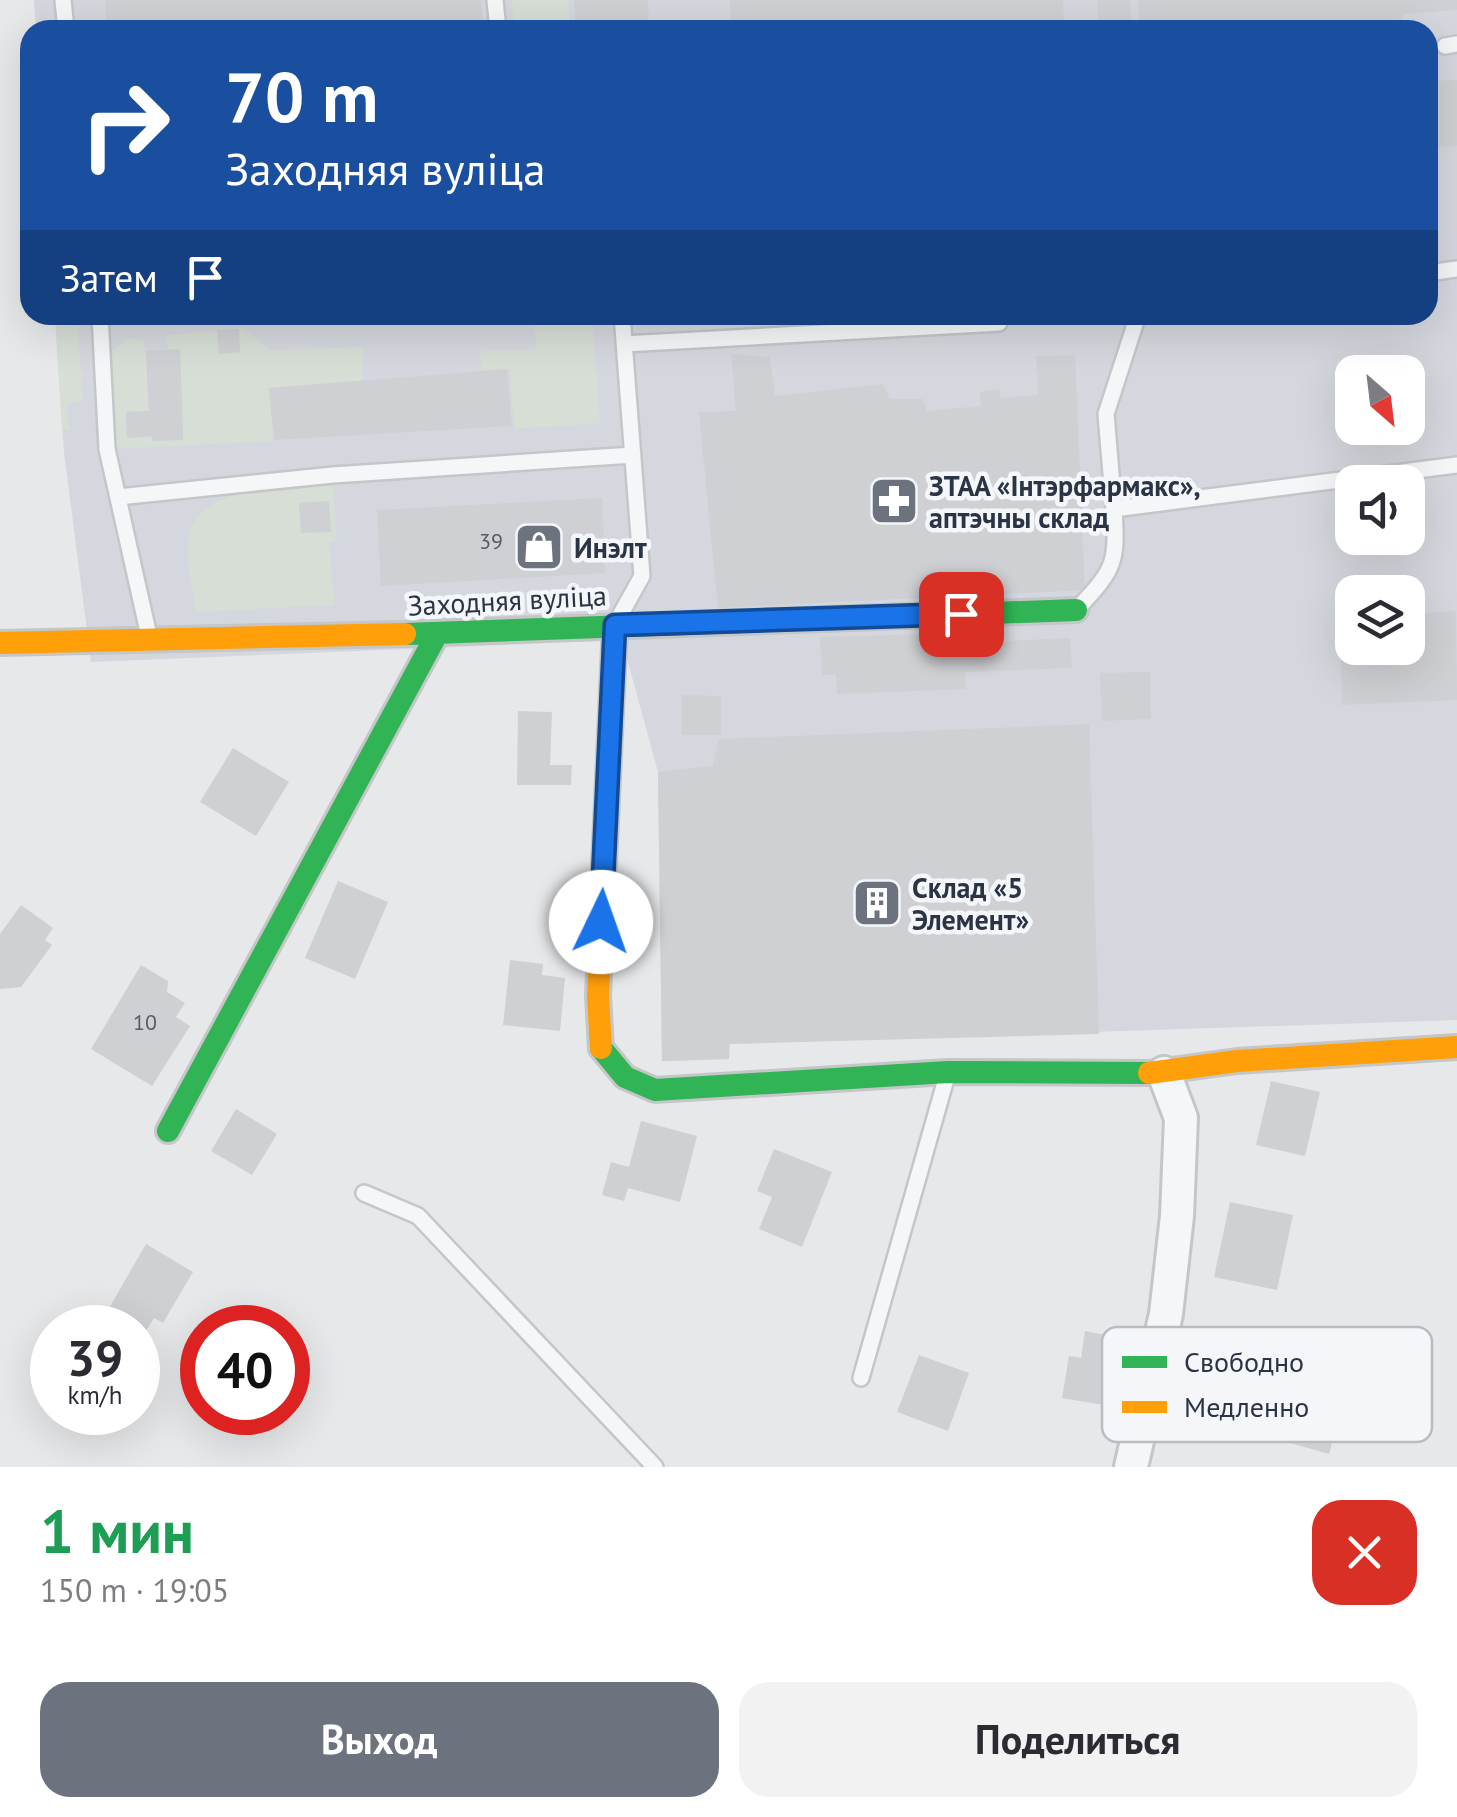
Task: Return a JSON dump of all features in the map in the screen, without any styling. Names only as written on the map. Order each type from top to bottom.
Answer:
[{"type":"street","name":"Заходняя вуліца","points":[[0,643],[437,634],[1076,610]]},
{"type":"street","points":[[615,625],[598,996],[601,1051],[626,1077],[655,1090],[948,1072],[1164,1073],[1237,1061],[1457,1047]]},
{"type":"street","points":[[168,1131],[437,634]]},
{"type":"street","points":[[1163,1327],[1177,1216],[1181,1118],[1164,1073]]},
{"type":"street","points":[[1131,1467],[1137,1442]]},
{"type":"lane","points":[[101,325],[107,450],[151,642]]},
{"type":"lane","points":[[615,625],[642,576],[623,325]]},
{"type":"lane","points":[[624,344],[980,325]]},
{"type":"lane","points":[[1076,610],[1098,587],[1116,554],[1106,414],[1135,325]]},
{"type":"lane","points":[[118,497],[333,475],[633,454]]},
{"type":"lane","points":[[1114,509],[1457,465]]},
{"type":"lane","points":[[861,1378],[948,1072]]},
{"type":"lane","points":[[364,1193],[418,1216],[655,1467]]},
{"type":"shaded area","points":[[34,0],[1457,0],[1457,1020],[730,1044],[729,1059],[662,1061],[658,772],[622,640],[91,662],[64,452],[56,325],[1438,325],[1438,20],[35,20]]},
{"type":"shaded area","points":[[512,0],[568,0],[570,20],[513,20]]},
{"type":"shaded area","points":[[56,325],[78,325],[83,401],[68,403],[69,430],[62,430]]},
{"type":"shaded area","points":[[535,325],[593,325],[600,423],[514,429],[510,369],[482,371],[480,351],[536,349]]},
{"type":"shaded area","points":[[243,328],[269,350],[363,347],[362,381],[269,388],[274,441],[115,449],[110,354],[117,347],[131,338],[141,338],[145,343],[149,411],[126,412],[128,438],[183,440],[180,349],[168,349],[166,335]]},
{"type":"shaded area","points":[[333,485],[337,540],[329,543],[335,605],[196,612],[188,542],[194,522],[206,508],[246,492]]},
{"type":"building","points":[[105,0],[481,0],[482,20],[106,20]]},
{"type":"building","points":[[574,0],[648,0],[649,20],[575,20]]},
{"type":"building","points":[[730,0],[1063,0],[1064,20],[731,20]]},
{"type":"building","points":[[1097,0],[1130,0],[1131,20],[1098,20]]},
{"type":"building","points":[[1138,0],[1457,0],[1457,10],[1403,14],[1403,20],[1139,20]]},
{"type":"building","points":[[1457,80],[1457,146],[1438,147],[1438,81]]},
{"type":"building","points":[[239,329],[240,352],[219,354],[217,330]]},
{"type":"building","points":[[180,349],[183,440],[127,438],[126,412],[149,411],[146,351]]},
{"type":"building","name":"ЗТАА «Інтэрфармакс», аптэчны склад","points":[[731,354],[770,357],[775,396],[883,384],[890,399],[923,399],[927,411],[981,406],[980,392],[999,389],[1001,398],[1038,395],[1036,356],[1075,355],[1085,590],[718,608],[699,412],[736,411]]},
{"type":"building","points":[[507,369],[512,426],[274,440],[269,388]]},
{"type":"building","points":[[602,498],[605,573],[381,586],[377,510]]},
{"type":"building","points":[[329,501],[331,532],[301,533],[299,503]]},
{"type":"building","points":[[1456,611],[1457,700],[1342,705],[1341,665],[1425,665],[1425,613]]},
{"type":"building","points":[[963,633],[963,643],[1070,638],[1072,668],[965,672],[966,689],[837,694],[836,675],[822,675],[820,637]]},
{"type":"building","points":[[1150,672],[1151,719],[1102,721],[1100,673]]},
{"type":"building","points":[[682,695],[721,696],[721,735],[682,735]]},
{"type":"building","points":[[518,711],[552,712],[550,765],[572,765],[571,785],[517,785]]},
{"type":"building","name":"Склад «5 Элемент»","points":[[1089,724],[1099,1034],[729,1044],[729,1059],[662,1061],[658,772],[713,766],[719,739]]},
{"type":"building","points":[[233,748],[289,782],[256,836],[200,802]]},
{"type":"building","points":[[338,881],[388,902],[355,979],[305,958]]},
{"type":"building","points":[[21,905],[53,928],[45,940],[52,945],[21,987],[0,989],[0,934]]},
{"type":"building","points":[[510,960],[543,964],[542,975],[565,978],[560,1031],[503,1025]]},
{"type":"building","points":[[141,965],[168,981],[167,992],[185,1003],[176,1017],[190,1026],[152,1086],[91,1049]]},
{"type":"building","points":[[1271,1081],[1320,1092],[1305,1156],[1256,1145]]},
{"type":"building","points":[[236,1109],[277,1134],[252,1175],[211,1151]]},
{"type":"building","points":[[641,1121],[697,1136],[680,1202],[628,1188],[624,1201],[602,1195],[611,1162],[629,1167]]},
{"type":"building","points":[[774,1149],[832,1172],[802,1247],[759,1229],[772,1197],[757,1191]]},
{"type":"building","points":[[1230,1202],[1293,1215],[1277,1290],[1214,1277]]},
{"type":"building","points":[[146,1244],[193,1272],[163,1323],[160,1305],[111,1305]]},
{"type":"building","points":[[1085,1331],[1102,1334],[1102,1405],[1062,1398],[1069,1356],[1081,1358]]},
{"type":"building","points":[[919,1355],[969,1373],[948,1431],[897,1412]]},
{"type":"building","points":[[1287,1442],[1332,1442],[1329,1454]]},
{"type":"traffic: fast","points":[[405,634],[1076,610]]},
{"type":"traffic: fast","points":[[168,1131],[437,634]]},
{"type":"traffic: fast","points":[[601,1048],[625,1077],[655,1090],[948,1072],[1149,1073]]},
{"type":"traffic: slow","points":[[601,1048],[598,996],[615,625]]},
{"type":"traffic: slow","points":[[0,643],[405,634]]},
{"type":"traffic: slow","points":[[1149,1073],[1237,1061],[1457,1047]]},
{"type":"place","name":"ЗТАА «Інтэрфармакс», аптэчны склад","points":[[894,501]]},
{"type":"place","name":"Инэлт","points":[[539,547]]},
{"type":"place","name":"Склад «5 Элемент»","points":[[877,903]]},
{"type":"route","points":[[601,922],[615,625],[961,614]]}]
